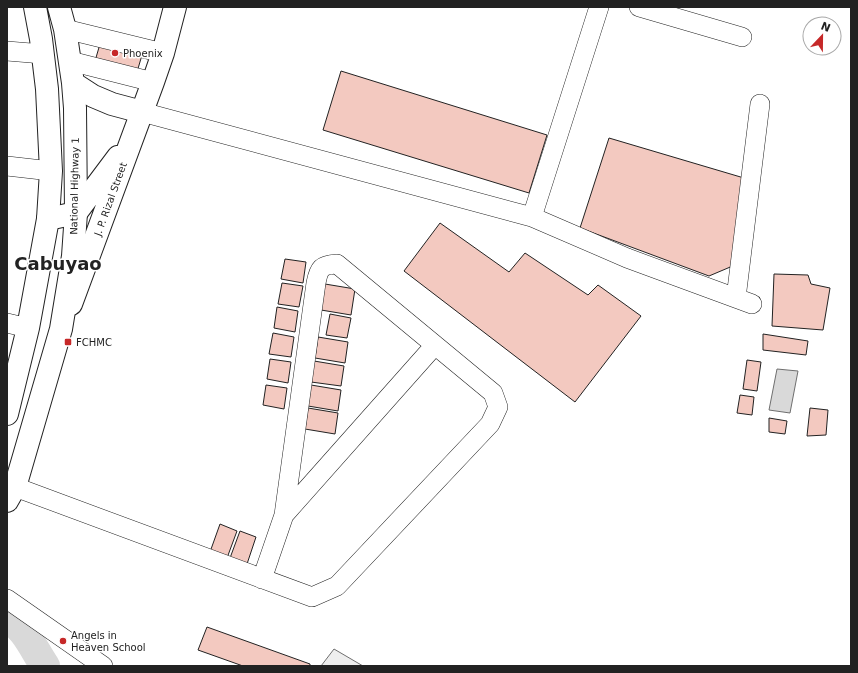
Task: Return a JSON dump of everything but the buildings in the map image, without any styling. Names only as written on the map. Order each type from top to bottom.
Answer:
[{"type":"main road","points":[[7,414],[28,328],[48,219],[52,170],[47,89],[35,7]]},
{"type":"main road","name":"National Highway 1","points":[[10,491],[61,328],[73,256],[76,213],[75,108],[73,83],[79,64],[59,7]]},
{"type":"main road","name":"J. P. Rizal Street","points":[[61,328],[142,112],[147,81],[156,52],[175,7]]},
{"type":"main road","points":[[73,83],[99,99],[142,112]]},
{"type":"main road","name":"J. P. Rizal Street","points":[[76,213],[133,137]]},
{"type":"main road","points":[[48,219],[76,213]]},
{"type":"street","points":[[532,217],[599,7]]},
{"type":"street","points":[[639,7],[742,37]]},
{"type":"street","points":[[66,29],[156,52]]},
{"type":"street","points":[[92,36],[79,64],[147,81]]},
{"type":"street","points":[[7,50],[43,54]]},
{"type":"street","points":[[142,112],[532,217],[627,258],[744,301],[760,104]]},
{"type":"street","points":[[7,166],[52,170]]},
{"type":"street","points":[[10,491],[312,597],[337,586],[490,424],[498,408],[493,393],[337,264],[327,265],[318,271],[284,515],[262,579]]},
{"type":"street","points":[[7,323],[28,328]]},
{"type":"street","points":[[284,515],[435,345]]},
{"type":"street","points":[[7,599],[103,666]]},
{"type":"shaded area","points":[[777,369],[798,371],[790,413],[769,410]]},
{"type":"shaded area","points":[[334,649],[363,666],[321,666]]},
{"type":"waterway","points":[[7,618],[19,627],[29,639],[45,666]]},
{"type":"place","name":"Phoenix","points":[[115,53]]},
{"type":"place","name":"FCHMC","points":[[68,342]]},
{"type":"place","name":"Angels in Heaven School","points":[[63,641]]},
{"type":"district","name":"Cabuyao","points":[[58,264]]}]
